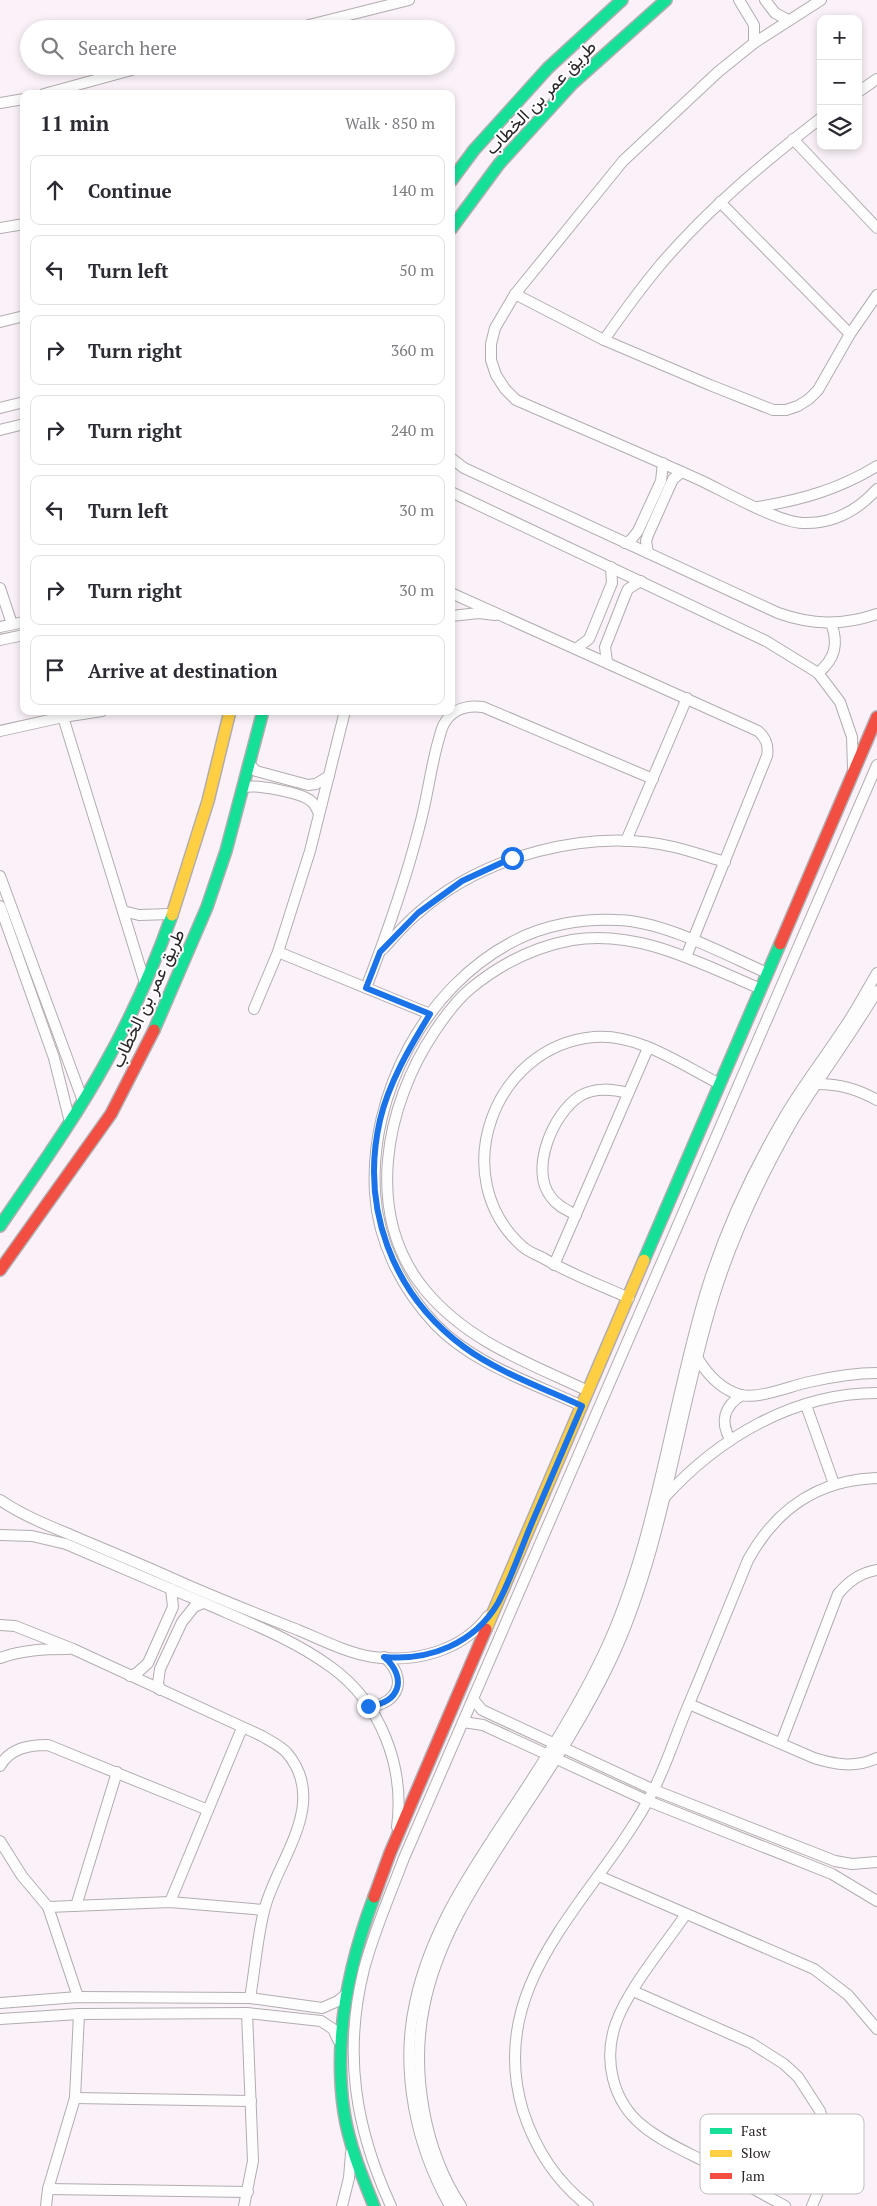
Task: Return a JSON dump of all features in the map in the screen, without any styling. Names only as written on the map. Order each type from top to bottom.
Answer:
[{"type":"street","points":[[329,20],[409,0]]},
{"type":"street","points":[[606,14],[613,0]]},
{"type":"street","name":"طريق عمر بن الخطاب","points":[[455,176],[474,150],[548,68],[622,0]]},
{"type":"street","name":"طريق عمر بن الخطاب","points":[[455,224],[499,164],[572,84],[666,0]]},
{"type":"street","points":[[739,0],[754,25],[754,43]]},
{"type":"street","points":[[765,0],[775,13],[788,20]]},
{"type":"street","points":[[822,0],[754,43],[718,72],[623,160],[515,294],[495,328],[491,344],[491,360],[496,376],[516,400],[662,463],[789,521],[817,522],[832,520],[850,512],[868,499],[877,489]]},
{"type":"street","points":[[59,90],[113,75]]},
{"type":"street","points":[[862,89],[877,80]]},
{"type":"street","points":[[0,103],[20,100]]},
{"type":"street","points":[[604,340],[662,264],[720,202],[793,139],[817,121]]},
{"type":"street","points":[[793,139],[877,228]]},
{"type":"street","points":[[720,202],[850,334]]},
{"type":"street","points":[[0,228],[20,225]]},
{"type":"street","points":[[515,294],[604,340],[774,410],[786,410],[798,406],[818,390],[850,334],[877,295]]},
{"type":"street","points":[[0,322],[20,317]]},
{"type":"street","points":[[0,408],[20,403]]},
{"type":"street","points":[[0,430],[20,425]]},
{"type":"street","points":[[455,461],[464,468],[778,613],[801,621],[830,623],[877,614]]},
{"type":"street","points":[[625,543],[631,540],[638,531],[661,481],[662,463]]},
{"type":"street","points":[[758,507],[812,496],[839,486],[877,466]]},
{"type":"street","points":[[648,553],[646,547],[648,535],[674,479],[682,472]]},
{"type":"street","points":[[455,494],[766,641],[818,673],[840,702],[852,737],[853,773]]},
{"type":"street","points":[[577,648],[589,639],[592,632],[612,583],[611,567]]},
{"type":"street","points":[[607,662],[605,647],[625,596],[634,584],[641,581]]},
{"type":"street","points":[[0,588],[12,624]]},
{"type":"street","points":[[455,595],[758,731],[767,742],[767,756],[686,958]]},
{"type":"street","points":[[455,616],[479,613],[506,616]]},
{"type":"street","points":[[0,627],[20,623]]},
{"type":"street","points":[[818,673],[827,666],[833,656],[836,645],[835,634],[830,623]]},
{"type":"street","points":[[0,640],[20,636]]},
{"type":"street","points":[[626,841],[687,698]]},
{"type":"street","points":[[455,712],[471,706],[483,708],[653,779]]},
{"type":"street","points":[[0,731],[76,715]]},
{"type":"street","name":"طريق عمر بن الخطاب","points":[[0,1226],[83,1101],[114,1047],[145,983],[171,914],[205,813],[229,715]]},
{"type":"street","name":"طريق عمر بن الخطاب","points":[[0,1270],[111,1114],[154,1031],[207,908],[226,851],[262,715]]},
{"type":"street","points":[[254,1009],[278,952],[310,851],[344,715]]},
{"type":"street","points":[[366,988],[403,888],[420,827],[434,756],[443,725],[450,715]]},
{"type":"street","points":[[63,717],[145,983]]},
{"type":"street","points":[[374,2206],[351,2147],[341,2095],[339,2042],[345,1995],[358,1939],[390,1853],[877,717]]},
{"type":"street","points":[[250,764],[260,772],[308,784],[316,784],[329,776]]},
{"type":"street","points":[[391,2206],[377,2176],[360,2118],[354,2068],[354,2042],[358,2000],[365,1967],[380,1918],[877,765]]},
{"type":"street","points":[[243,788],[257,786],[304,798],[311,801],[319,814]]},
{"type":"street","points":[[380,952],[418,913],[455,887],[512,858],[564,845],[626,841],[673,846],[725,862]]},
{"type":"street","points":[[0,876],[83,1101]]},
{"type":"street","points":[[0,906],[54,1058],[70,1122]]},
{"type":"street","points":[[123,911],[139,915],[171,914]]},
{"type":"street","points":[[582,1406],[497,1366],[465,1348],[436,1325],[412,1297],[394,1265],[382,1230],[375,1194],[380,1120],[397,1074],[410,1047],[430,1014],[455,985],[483,960],[514,940],[549,927],[584,921],[619,920],[659,928],[768,973]]},
{"type":"street","points":[[588,1391],[473,1335],[446,1314],[423,1289],[406,1259],[392,1219],[387,1193],[387,1159],[393,1125],[404,1087],[421,1052],[443,1019],[469,990],[500,967],[535,950],[582,940],[612,938],[650,944],[761,989]]},
{"type":"street","points":[[278,952],[430,1014]]},
{"type":"street","points":[[558,1745],[605,1651],[626,1595],[646,1534],[705,1294],[727,1232],[754,1171],[786,1114],[844,1029],[877,973]]},
{"type":"street","points":[[461,2206],[440,2164],[428,2126],[421,2088],[419,2058],[423,2010],[432,1971],[446,1935],[551,1756],[613,1655],[635,1599],[664,1499],[714,1297],[736,1235],[762,1176],[794,1119],[851,1034],[877,991]]},
{"type":"street","points":[[628,1298],[554,1265],[524,1248],[501,1222],[487,1190],[483,1156],[490,1122],[505,1090],[524,1070],[545,1053],[569,1042],[596,1037],[622,1039],[648,1048],[720,1084]]},
{"type":"street","points":[[554,1265],[648,1048]]},
{"type":"street","points":[[817,1084],[837,1084],[858,1090],[877,1100],[877,1089]]},
{"type":"street","points":[[576,1215],[562,1208],[550,1197],[544,1185],[542,1167],[550,1135],[568,1107],[580,1096],[596,1090],[612,1089],[628,1093]]},
{"type":"street","points":[[698,1359],[707,1374],[723,1387],[742,1395],[763,1394],[810,1382],[853,1374],[877,1373]]},
{"type":"street","points":[[664,1499],[700,1462],[730,1439],[773,1416],[818,1401],[877,1393]]},
{"type":"street","points":[[730,1439],[724,1423],[725,1414],[728,1406],[742,1395]]},
{"type":"street","points":[[806,1405],[834,1484]]},
{"type":"street","points":[[588,2206],[568,2188],[552,2169],[538,2147],[527,2124],[520,2100],[516,2075],[515,2049],[520,2014],[534,1973],[547,1950],[648,1802],[756,1544],[780,1515],[810,1494],[834,1484],[877,1478]]},
{"type":"street","points":[[0,1500],[40,1522],[244,1610],[352,1652],[384,1657],[416,1657],[436,1652],[456,1644],[472,1633],[498,1603]]},
{"type":"street","points":[[0,1535],[32,1536],[66,1544],[278,1635],[331,1667],[368,1706],[382,1728],[396,1769],[399,1812],[390,1853]]},
{"type":"street","points":[[781,1743],[838,1594],[847,1583],[859,1575],[877,1570]]},
{"type":"street","points":[[130,1676],[137,1673],[148,1663],[172,1607],[171,1589]]},
{"type":"street","points":[[160,1690],[158,1683],[160,1669],[182,1622],[194,1606],[203,1603]]},
{"type":"street","points":[[0,1625],[15,1626],[74,1649],[262,1736],[286,1752],[296,1766],[303,1792],[302,1819],[264,1910],[250,1998]]},
{"type":"street","points":[[0,1658],[42,1648],[74,1649]]},
{"type":"street","points":[[368,1706],[380,1706],[391,1699],[397,1689],[398,1676],[393,1665],[384,1657]]},
{"type":"street","points":[[473,1700],[482,1710],[654,1790],[835,1861],[852,1864],[877,1862]]},
{"type":"street","points":[[689,1704],[832,1764],[851,1765],[877,1758]]},
{"type":"street","points":[[463,1722],[483,1725],[648,1802],[832,1874],[877,1901]]},
{"type":"street","points":[[170,1902],[242,1728]]},
{"type":"street","points":[[0,1766],[4,1759],[17,1750],[32,1745],[48,1745],[208,1810]]},
{"type":"street","points":[[450,2206],[431,2167],[419,2128],[412,2088],[410,2048],[414,2008],[424,1968],[438,1930],[481,1857],[551,1756]]},
{"type":"street","points":[[76,1906],[117,1772]]},
{"type":"street","points":[[0,1841],[22,1876],[48,1907],[78,1997]]},
{"type":"street","points":[[599,1876],[814,1969],[848,1995],[877,2029]]},
{"type":"street","points":[[48,1907],[170,1902],[264,1910]]},
{"type":"street","points":[[686,1914],[633,1991],[617,2021],[610,2053],[614,2086],[631,2114],[642,2126],[700,2159]]},
{"type":"street","points":[[633,1991],[751,2043],[784,2064],[798,2078],[821,2114]]},
{"type":"street","points":[[0,2003],[78,1997],[250,1998],[322,2008],[338,2002],[345,1995]]},
{"type":"street","points":[[0,2019],[79,2014],[247,2013],[321,2021],[333,2029],[339,2042]]},
{"type":"street","points":[[244,2206],[253,2160],[247,2013]]},
{"type":"street","points":[[46,2206],[48,2189],[75,2098],[79,2014]]},
{"type":"street","points":[[75,2098],[251,2101]]},
{"type":"street","points":[[342,2206],[349,2178],[351,2147]]},
{"type":"street","points":[[48,2189],[248,2192]]},
{"type":"street","points":[[763,2194],[785,2206]]},
{"type":"street","points":[[812,2206],[817,2194]]},
{"type":"traffic: fast","points":[[455,176],[474,150],[548,68],[622,0]]},
{"type":"traffic: fast","points":[[455,224],[499,164],[572,84],[666,0]]},
{"type":"traffic: fast","points":[[154,1030],[207,907],[226,851],[262,715]]},
{"type":"traffic: fast","points":[[0,1226],[68,1126],[105,1064],[142,991],[172,915]]},
{"type":"traffic: fast","points":[[644,1260],[780,944]]},
{"type":"traffic: fast","points":[[374,1897],[350,1976],[345,2003],[340,2057],[346,2124],[356,2160],[374,2206]]},
{"type":"traffic: slow","points":[[172,915],[208,801],[229,715]]},
{"type":"traffic: slow","points":[[486,1629],[644,1260]]},
{"type":"traffic: jam","points":[[780,944],[877,717]]},
{"type":"traffic: jam","points":[[0,1270],[111,1114],[154,1030]]},
{"type":"traffic: jam","points":[[374,1897],[390,1853],[486,1629]]},
{"type":"route","points":[[368,1706],[380,1706],[391,1699],[397,1689],[398,1676],[393,1665],[384,1657],[416,1657],[456,1644],[472,1633],[498,1603],[582,1406],[497,1366],[465,1348],[436,1325],[412,1297],[394,1265],[382,1230],[375,1194],[380,1120],[393,1082],[410,1047],[430,1014],[366,988],[380,952],[418,913],[462,881],[512,858]]}]
